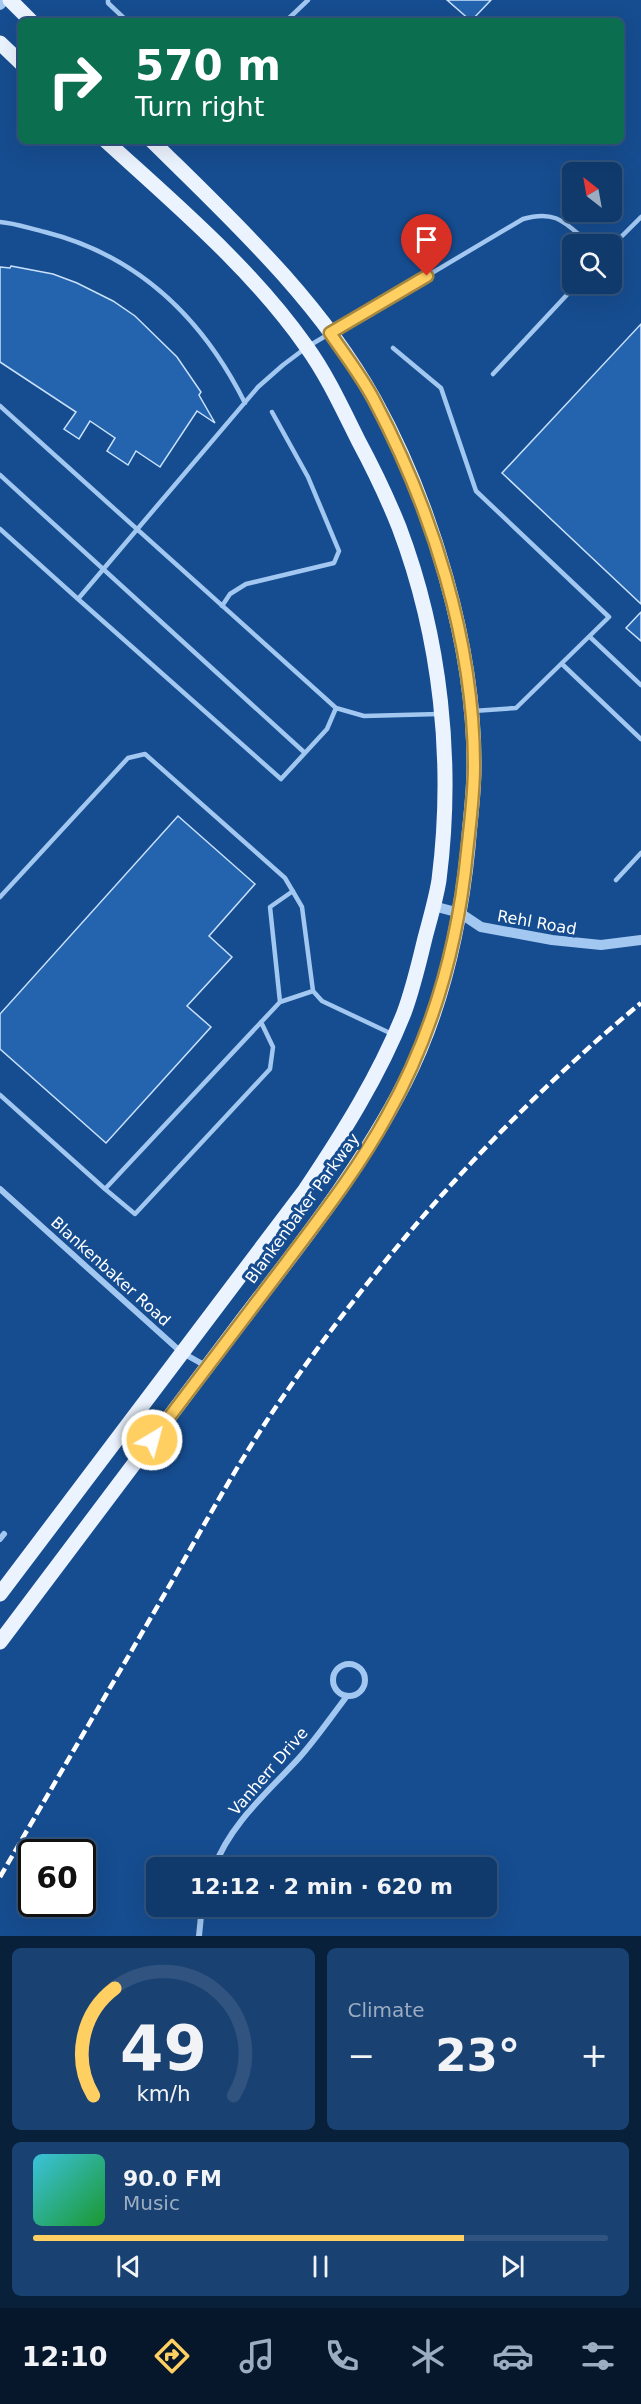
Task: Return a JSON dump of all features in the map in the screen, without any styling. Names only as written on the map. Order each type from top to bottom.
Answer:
[{"type":"main road","points":[[10,0],[28,18]]},
{"type":"main road","points":[[0,43],[18,60]]},
{"type":"main road","name":"Blankenbaker Parkway","points":[[0,1594],[305,1190],[350,1123],[405,1011],[439,883],[443,830],[446,772],[442,714],[433,648],[417,583],[399,527],[380,483],[336,396],[307,347],[246,273],[109,144]]},
{"type":"main road","name":"Blankenbaker Parkway","points":[[0,1642],[354,1172],[387,1116],[407,1078],[440,996],[460,913],[472,799],[474,766],[471,711],[459,633],[449,590],[416,490],[373,398],[330,333],[292,283],[155,144]]},
{"type":"street","points":[[0,5],[5,0]]},
{"type":"street","name":"Rehl Road","points":[[433,906],[460,913],[481,927],[574,944],[610,945],[641,940]]},
{"type":"street","name":"Blankenbaker Road","points":[[0,1189],[181,1352],[207,1367]]},
{"type":"street","points":[[349,1665],[363,1672],[364,1683],[359,1692],[347,1696],[336,1690],[333,1680],[340,1667],[349,1665]]},
{"type":"street","name":"Vanherr Drive","points":[[217,1857],[254,1805],[300,1757],[347,1696]]},
{"type":"street","points":[[199,1936],[201,1917]]},
{"type":"lane","points":[[108,0],[108,3],[123,18]]},
{"type":"lane","points":[[289,18],[308,0]]},
{"type":"lane","points":[[78,599],[258,387],[307,347],[523,219],[541,214],[560,219],[578,234]]},
{"type":"lane","points":[[622,236],[641,217]]},
{"type":"lane","points":[[0,222],[77,240],[144,277],[180,307],[207,339],[231,374],[245,403]]},
{"type":"lane","points":[[493,374],[568,294]]},
{"type":"lane","points":[[393,348],[441,388],[476,491],[609,617],[516,708],[471,711]]},
{"type":"lane","points":[[0,406],[336,708],[364,716],[442,714]]},
{"type":"lane","points":[[222,606],[230,594],[246,584],[334,563],[339,550],[308,477],[272,412]]},
{"type":"lane","points":[[0,476],[305,753]]},
{"type":"lane","points":[[0,529],[281,779],[327,729],[336,708]]},
{"type":"lane","points":[[590,637],[641,685]]},
{"type":"lane","points":[[562,664],[641,739]]},
{"type":"lane","points":[[0,897],[128,758],[145,754],[285,878],[302,907],[314,991],[322,1001],[394,1035]]},
{"type":"lane","points":[[616,880],[641,853]]},
{"type":"lane","points":[[280,1002],[270,907],[292,891]]},
{"type":"lane","points":[[105,1189],[280,1002],[314,991]]},
{"type":"lane","points":[[0,1095],[135,1214],[270,1069],[273,1047],[261,1022]]},
{"type":"building","points":[[447,0],[491,0],[474,18],[468,18]]},
{"type":"building","points":[[11,266],[53,274],[77,283],[113,301],[135,316],[177,357],[201,392],[199,395],[215,423],[197,411],[160,467],[136,451],[128,465],[107,451],[115,438],[90,421],[79,439],[64,429],[76,412],[0,362],[0,267],[10,268]]},
{"type":"building","points":[[641,324],[641,604],[502,473]]},
{"type":"building","points":[[641,612],[641,641],[626,628]]},
{"type":"building","points":[[178,816],[255,884],[209,936],[232,957],[187,1006],[211,1027],[106,1143],[0,1049],[0,1014]]},
{"type":"railway","points":[[0,1877],[241,1461],[287,1391],[366,1285],[451,1185],[543,1091],[641,1003]]},
{"type":"route","points":[[152,1440],[354,1172],[407,1078],[440,996],[452,948],[460,913],[465,873],[474,766],[471,711],[459,633],[446,579],[416,490],[373,398],[330,333],[427,276]]}]
